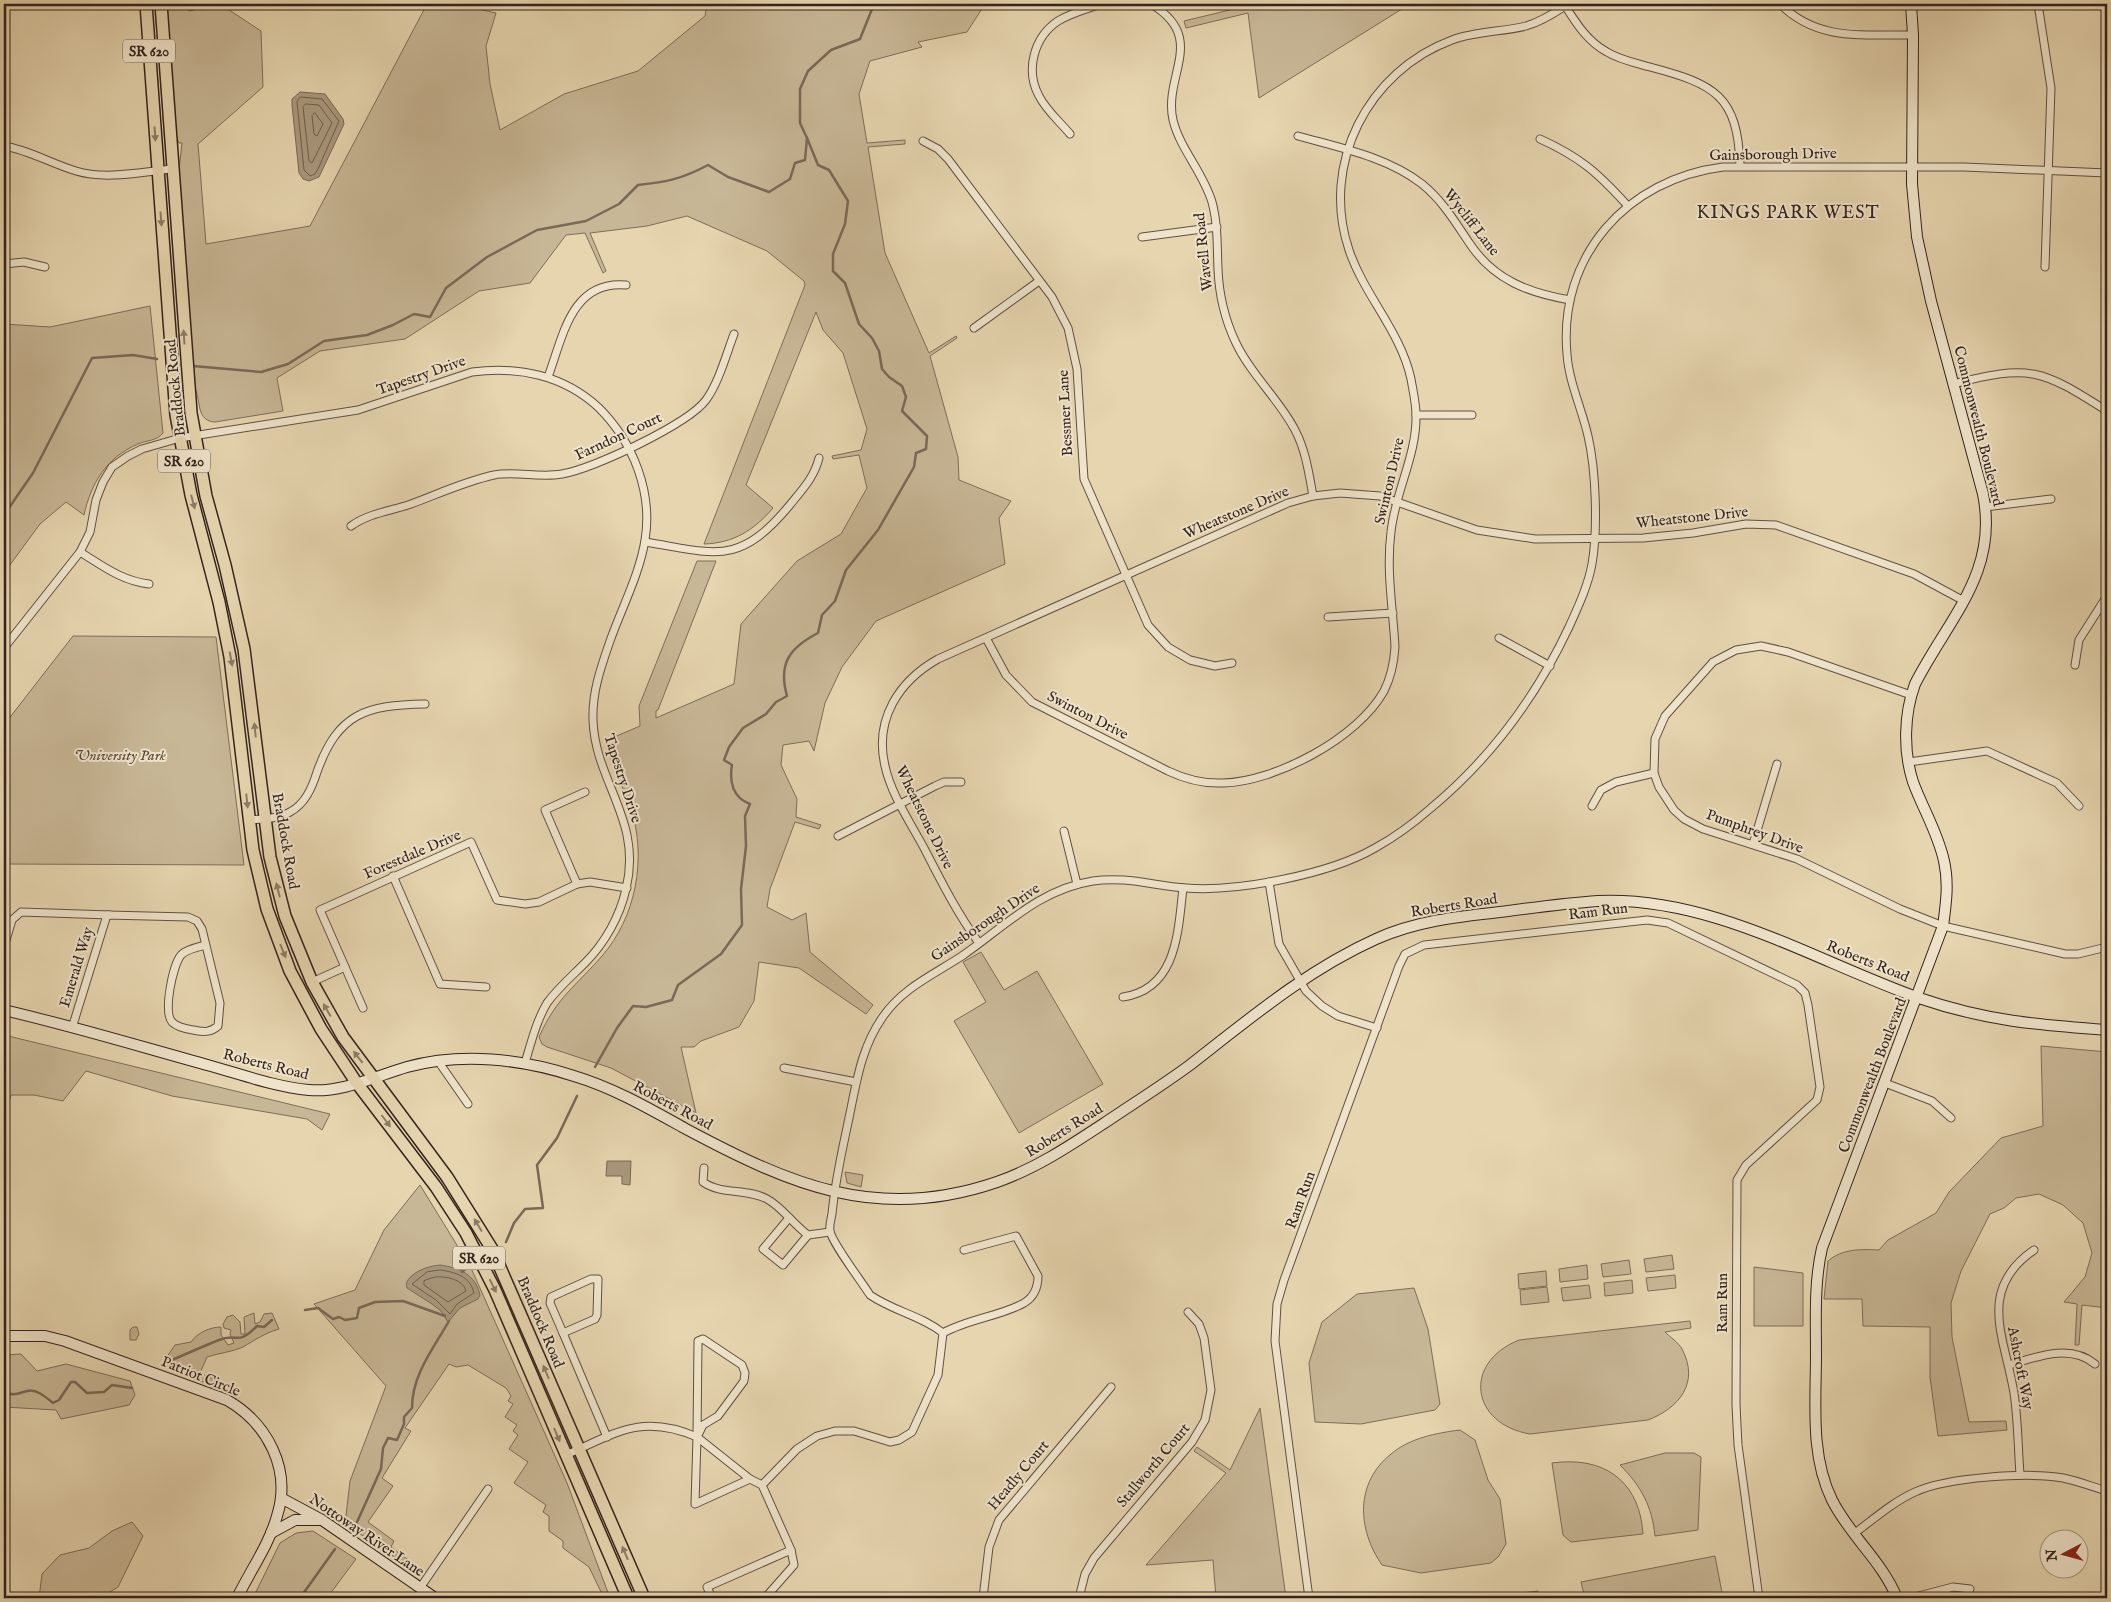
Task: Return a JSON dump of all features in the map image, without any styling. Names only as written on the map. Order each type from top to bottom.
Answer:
[{"type":"main road","name":"Braddock Road","points":[[146,4],[173,387],[191,495],[219,602],[230,657],[249,820],[258,877],[267,909],[287,962],[321,1029],[356,1082],[436,1187],[466,1233],[495,1290],[627,1597]]},
{"type":"main road","name":"Braddock Road","points":[[160,4],[187,378],[194,436],[206,496],[228,574],[244,649],[265,818],[279,894],[293,937],[312,982],[343,1037],[447,1177],[478,1224],[508,1281],[644,1598]]},
{"type":"street","points":[[1070,134],[1038,95],[1033,80],[1033,62],[1039,43],[1051,27],[1065,18],[1101,4]]},
{"type":"street","name":"Wavell Road","points":[[1151,4],[1167,16],[1179,38],[1181,58],[1173,88],[1173,119],[1180,139],[1207,188],[1217,227],[1219,286],[1228,324],[1246,360],[1296,432],[1305,453],[1313,496]]},
{"type":"street","points":[[1780,4],[1802,22],[1827,32],[1913,35]]},
{"type":"street","name":"Commonwealth Boulevard","points":[[1897,1598],[1877,1560],[1833,1501],[1825,1483],[1817,1451],[1816,1288],[1822,1248],[1918,997],[1943,926],[1947,900],[1945,863],[1914,783],[1909,762],[1906,724],[1910,696],[1926,663],[1973,586],[1984,554],[1986,530],[1986,507],[1919,251],[1914,214],[1912,167],[1913,35],[1911,4]]},
{"type":"street","points":[[2038,4],[2050,88],[2050,171],[2045,267]]},
{"type":"street","points":[[1564,5],[1588,38],[1607,52],[1626,61],[1683,76],[1698,82],[1714,92],[1727,106],[1736,125],[1740,166]]},
{"type":"street","name":"Swinton Drive","points":[[986,638],[1001,668],[1025,696],[1042,708],[1183,778],[1227,783],[1259,777],[1300,761],[1328,745],[1369,711],[1383,692],[1392,672],[1395,647],[1390,543],[1397,502],[1411,452],[1416,415],[1411,379],[1403,355],[1358,271],[1345,238],[1340,196],[1347,150],[1363,112],[1373,98],[1393,75],[1415,57],[1454,39],[1534,23],[1564,5]]},
{"type":"street","name":"Wycliff Lane","points":[[1298,136],[1389,164],[1424,186],[1449,211],[1480,257],[1503,278],[1530,292],[1570,300]]},
{"type":"street","points":[[1540,139],[1562,149],[1588,165],[1627,205]]},
{"type":"street","name":"Bessmer Lane","points":[[923,141],[938,149],[948,159],[1060,310],[1073,344],[1077,369],[1084,479],[1148,625],[1168,647],[1190,660],[1210,665],[1232,663]]},
{"type":"street","points":[[4,146],[22,150],[78,172],[120,174],[172,169]]},
{"type":"street","name":"Gainsborough Drive","points":[[830,1232],[834,1191],[856,1082],[866,1046],[885,1014],[917,983],[979,943],[1031,905],[1077,884],[1104,880],[1127,880],[1183,888],[1226,888],[1269,882],[1338,864],[1357,857],[1376,848],[1423,814],[1456,786],[1498,742],[1517,717],[1550,666],[1585,590],[1592,561],[1594,539],[1591,451],[1572,380],[1567,354],[1566,329],[1570,300],[1580,270],[1592,247],[1614,218],[1627,205],[1652,188],[1680,176],[1704,169],[1740,166],[1912,167],[2107,173]]},
{"type":"street","points":[[1142,237],[1217,227]]},
{"type":"street","points":[[4,264],[24,262],[45,267]]},
{"type":"street","points":[[974,328],[1039,280]]},
{"type":"street","points":[[548,377],[576,305],[584,297],[600,287],[612,284],[626,285]]},
{"type":"street","name":"Farndon Court","points":[[351,526],[361,518],[394,510],[475,480],[502,474],[550,475],[573,472],[599,463],[629,448],[683,420],[699,408],[712,389],[734,334]]},
{"type":"street","name":"Tapestry Drive","points":[[4,648],[80,552],[90,532],[96,500],[103,482],[112,468],[142,449],[180,438],[358,410],[472,372],[508,370],[548,377],[579,392],[595,405],[620,432],[638,466],[644,495],[645,542],[599,674],[593,708],[594,733],[599,756],[626,825],[630,865],[626,888],[614,922],[596,951],[562,985],[547,1004],[534,1031],[525,1063]]},
{"type":"street","points":[[1953,384],[2007,372],[2027,372],[2057,380],[2107,411]]},
{"type":"street","points":[[1416,415],[1472,415]]},
{"type":"street","points":[[645,542],[712,552],[728,551],[750,543],[768,530],[811,479],[819,458]]},
{"type":"street","name":"Wheatstone Drive","points":[[979,943],[957,911],[888,774],[883,752],[884,725],[894,700],[906,682],[924,667],[1272,509],[1313,496],[1362,494],[1397,502],[1458,524],[1494,534],[1535,539],[1669,536],[1746,524],[1776,525],[1815,537],[1914,574],[1964,601]]},
{"type":"street","points":[[1986,507],[2050,499]]},
{"type":"street","points":[[80,552],[120,577],[134,582],[149,584]]},
{"type":"street","points":[[2075,665],[2079,640],[2107,596]]},
{"type":"street","points":[[1328,617],[1393,612]]},
{"type":"street","points":[[1499,638],[1550,666]]},
{"type":"street","name":"Pumphrey Drive","points":[[1910,696],[1788,652],[1761,646],[1736,650],[1713,662],[1664,716],[1655,739],[1654,773],[1666,801],[1684,819],[1703,829],[1797,859],[1900,909],[1943,926],[2065,954],[2078,954],[2107,947]]},
{"type":"street","points":[[249,820],[288,813],[307,796],[330,742],[340,727],[352,718],[378,707],[425,704]]},
{"type":"street","points":[[1909,762],[1987,751],[2057,783],[2079,806]]},
{"type":"street","points":[[1754,844],[1777,764]]},
{"type":"street","points":[[1592,806],[1601,790],[1608,786],[1654,773]]},
{"type":"street","points":[[838,836],[944,782],[961,782]]},
{"type":"street","points":[[577,884],[545,810],[585,792]]},
{"type":"street","points":[[1064,831],[1077,884]]},
{"type":"street","name":"Forestdale Drive","points":[[345,967],[320,910],[471,842],[497,900],[525,904],[540,902],[577,884],[590,882],[626,888]]},
{"type":"street","points":[[393,876],[440,984],[486,987]]},
{"type":"street","points":[[1269,882],[1279,944],[1300,982],[1322,1006],[1338,1016],[1376,1028]]},
{"type":"street","points":[[1123,997],[1146,992],[1165,971],[1174,944],[1183,888]]},
{"type":"street","name":"Roberts Road","points":[[4,1010],[297,1088],[325,1090],[412,1066],[438,1062],[480,1059],[525,1063],[593,1082],[759,1167],[799,1183],[879,1199],[927,1198],[978,1188],[1026,1171],[1062,1151],[1166,1082],[1263,1007],[1300,982],[1358,948],[1415,925],[1448,918],[1573,903],[1629,901],[1671,906],[1737,926],[1796,947],[1918,997],[1996,1020],[2107,1030]]},
{"type":"street","points":[[4,947],[12,920],[21,912],[188,917],[197,920],[206,945],[220,1003],[218,1026],[211,1031],[201,1032],[182,1028],[172,1022],[168,1014],[168,999],[176,965],[181,955],[206,945]]},
{"type":"street","name":"Emerald Way","points":[[72,1028],[108,915]]},
{"type":"street","name":"Ram Run","points":[[1309,1598],[1274,1341],[1277,1304],[1284,1280],[1376,1028],[1403,959],[1406,954],[1420,946],[1647,920],[1668,923],[1803,989],[1807,997],[1820,1087],[1819,1096],[1814,1105],[1746,1165],[1736,1180],[1737,1425],[1758,1598]]},
{"type":"street","points":[[312,982],[345,967],[363,1008]]},
{"type":"street","points":[[438,1062],[443,1072],[468,1104]]},
{"type":"street","points":[[784,1068],[856,1082]]},
{"type":"street","points":[[1885,1083],[1932,1101],[1951,1118]]},
{"type":"street","points":[[704,1168],[704,1182],[711,1188],[750,1193],[768,1199],[808,1235]]},
{"type":"street","points":[[789,1218],[763,1249],[783,1265],[808,1235],[830,1232],[870,1295],[880,1302],[935,1326],[943,1333]]},
{"type":"street","points":[[943,1333],[954,1327],[1024,1303],[1036,1290],[1038,1283],[1038,1276],[1016,1236],[964,1250]]},
{"type":"street","name":"Ashcroft Way","points":[[2020,1474],[2015,1402],[1999,1330],[2000,1298],[2014,1265],[2034,1250]]},
{"type":"street","points":[[563,1333],[595,1319],[598,1308],[598,1279],[591,1279],[551,1297],[550,1303],[607,1437]]},
{"type":"street","name":"Stallworth Court","points":[[1078,1598],[1085,1574],[1094,1558],[1192,1442],[1205,1420],[1211,1390],[1204,1338],[1199,1324],[1188,1312]]},
{"type":"street","points":[[762,1485],[797,1449],[817,1436],[835,1431],[854,1431],[890,1442],[899,1440],[912,1432],[938,1375],[943,1333]]},
{"type":"street","name":"Patriot Circle","points":[[4,1336],[45,1336],[65,1341],[227,1400],[249,1415],[264,1432],[277,1461],[281,1480],[281,1498],[270,1533],[237,1598]]},
{"type":"street","points":[[697,1437],[703,1425],[718,1416],[744,1381],[745,1373],[742,1365],[703,1339],[698,1341],[695,1504],[750,1479]]},
{"type":"street","points":[[2008,1364],[2046,1354],[2062,1353],[2085,1356],[2095,1364]]},
{"type":"street","name":"Headly Court","points":[[982,1598],[989,1547],[999,1520],[1111,1387]]},
{"type":"street","points":[[566,1455],[637,1426],[656,1425],[679,1429],[697,1437],[750,1479],[762,1485],[791,1550],[794,1564],[765,1598]]},
{"type":"street","points":[[1855,1533],[1893,1503],[1917,1491],[1943,1483],[2020,1474],[2064,1478],[2107,1491]]},
{"type":"street","points":[[281,1480],[298,1507]]},
{"type":"street","points":[[420,1588],[488,1489]]},
{"type":"street","name":"Nottoway River Lane","points":[[281,1498],[322,1520],[435,1598]]},
{"type":"street","points":[[270,1533],[295,1520],[322,1520]]},
{"type":"street","points":[[712,1598],[707,1587],[791,1550]]},
{"type":"street","points":[[1911,1598],[1953,1587],[1970,1589]]},
{"type":"green space","points":[[164,4],[188,4],[189,11],[220,4],[261,31],[263,87],[198,144],[206,244],[310,226],[427,4],[455,4],[496,13],[486,46],[490,84],[500,130],[564,94],[638,71],[705,16],[707,4],[985,4],[967,32],[918,42],[922,47],[870,61],[859,94],[867,143],[905,140],[905,144],[868,147],[885,253],[929,353],[956,336],[957,338],[930,356],[958,457],[959,480],[1011,501],[999,518],[1005,564],[876,621],[842,667],[825,703],[814,751],[809,741],[783,745],[781,765],[797,799],[796,817],[821,825],[819,829],[795,822],[770,889],[767,907],[792,920],[806,913],[810,952],[873,1005],[866,1014],[799,968],[759,962],[754,1001],[739,1027],[701,1041],[694,1047],[681,1047],[696,1113],[611,1068],[547,1047],[542,1044],[539,1037],[560,1002],[614,940],[630,905],[638,867],[636,828],[631,809],[610,759],[605,741],[640,726],[639,706],[697,561],[716,561],[656,711],[656,718],[734,684],[741,624],[797,561],[841,534],[867,488],[859,455],[833,459],[832,456],[861,450],[867,429],[843,353],[823,330],[816,312],[746,485],[773,508],[758,523],[743,534],[715,543],[704,544],[805,285],[804,281],[767,251],[687,216],[647,226],[590,233],[606,271],[603,273],[585,233],[566,235],[530,283],[479,291],[405,339],[320,351],[277,378],[283,411],[215,422],[209,421],[200,410],[195,388],[178,179],[182,143],[179,143],[173,128]]},
{"type":"green space","points":[[1239,4],[1410,4],[1259,98],[1248,13],[1186,28],[1184,21],[1242,7]]},
{"type":"green space","points":[[150,306],[163,433],[155,439],[127,449],[117,456],[102,472],[96,482],[84,515],[66,502],[40,524],[4,573],[4,324],[50,327]]},
{"type":"green space","name":"University Park","points":[[73,636],[216,637],[244,865],[4,864],[4,725]]},
{"type":"green space","points":[[981,952],[1004,990],[1037,971],[1103,1084],[1019,1133],[954,1021],[986,1002],[963,962]]},
{"type":"green space","points":[[4,1035],[330,1114],[322,1130],[307,1119],[172,1096],[86,1071],[63,1101],[34,1095],[11,1095],[7,1110],[4,1108]]},
{"type":"green space","points":[[2041,1046],[2107,1052],[2107,1170],[2102,1190],[2107,1205],[2107,1308],[2082,1305],[2079,1345],[2075,1345],[2077,1304],[2064,1302],[2085,1277],[2092,1253],[2083,1223],[2063,1205],[2039,1194],[2016,1198],[2004,1208],[1990,1214],[1961,1271],[1951,1303],[1952,1337],[1969,1422],[2006,1421],[2007,1430],[1938,1436],[1930,1377],[1930,1327],[1863,1326],[1862,1299],[1824,1299],[1828,1261],[1845,1252],[1879,1250],[1888,1240],[1936,1213],[1949,1192],[2001,1138],[2043,1126]]},
{"type":"green space","points":[[845,1172],[863,1175],[861,1187],[847,1183]]},
{"type":"green space","points":[[420,1185],[471,1268],[567,1483],[610,1598],[604,1598],[589,1567],[563,1548],[563,1541],[549,1531],[549,1516],[543,1512],[546,1505],[514,1483],[528,1462],[509,1449],[518,1435],[513,1431],[517,1425],[505,1417],[513,1404],[508,1401],[511,1396],[506,1388],[468,1365],[456,1367],[449,1364],[405,1428],[411,1431],[382,1478],[393,1486],[368,1522],[394,1541],[391,1547],[414,1564],[411,1568],[345,1524],[350,1481],[386,1386],[314,1304],[355,1290],[384,1230]]},
{"type":"green space","points":[[1672,1255],[1674,1269],[1646,1272],[1644,1259]]},
{"type":"green space","points":[[1629,1260],[1631,1274],[1603,1277],[1601,1264]]},
{"type":"green space","points":[[1587,1265],[1588,1279],[1560,1282],[1559,1269]]},
{"type":"green space","points":[[1754,1267],[1803,1273],[1803,1326],[1754,1326]]},
{"type":"green space","points":[[1546,1271],[1547,1286],[1519,1289],[1518,1274]]},
{"type":"green space","points":[[1675,1275],[1676,1288],[1648,1291],[1646,1278]]},
{"type":"green space","points":[[1632,1280],[1633,1293],[1605,1296],[1604,1283]]},
{"type":"green space","points":[[1589,1285],[1591,1298],[1563,1301],[1561,1288]]},
{"type":"green space","points":[[1547,1287],[1549,1302],[1521,1305],[1520,1290]]},
{"type":"green space","points":[[1414,1288],[1428,1329],[1440,1404],[1435,1410],[1361,1424],[1315,1422],[1309,1363],[1322,1322],[1357,1294]]},
{"type":"green space","points":[[254,1313],[255,1324],[260,1322],[264,1314],[272,1313],[279,1329],[239,1349],[207,1357],[200,1373],[222,1383],[226,1388],[196,1379],[168,1366],[168,1355],[175,1345],[191,1342],[200,1333],[208,1329],[221,1327],[221,1335],[228,1345],[234,1343],[230,1334],[231,1330],[224,1328],[223,1324],[227,1317],[233,1315],[240,1322],[241,1334],[245,1334],[244,1317]]},
{"type":"green space","points":[[1690,1321],[1691,1328],[1665,1332],[1681,1347],[1687,1361],[1689,1373],[1683,1393],[1669,1409],[1648,1420],[1530,1434],[1510,1428],[1495,1418],[1486,1406],[1481,1392],[1482,1377],[1488,1363],[1501,1350],[1519,1340]]},
{"type":"green space","points":[[133,1327],[137,1327],[139,1334],[136,1340],[130,1340],[130,1330]]},
{"type":"green space","points":[[21,1354],[37,1371],[66,1364],[130,1381],[135,1395],[129,1405],[61,1419],[56,1410],[4,1407],[4,1355]]},
{"type":"green space","points":[[1260,1408],[1286,1598],[1216,1598],[1213,1560],[1146,1565],[1226,1473],[1194,1451],[1197,1447],[1230,1470]]},
{"type":"green space","points":[[1460,1430],[1475,1440],[1488,1480],[1500,1499],[1506,1544],[1498,1557],[1491,1563],[1421,1573],[1382,1565],[1368,1537],[1364,1522],[1366,1492],[1371,1479],[1379,1466],[1398,1448],[1415,1440]]},
{"type":"green space","points":[[1665,1453],[1694,1453],[1701,1457],[1698,1530],[1655,1536],[1651,1515],[1644,1497],[1634,1481],[1620,1465]]},
{"type":"green space","points":[[1579,1462],[1594,1465],[1608,1471],[1619,1479],[1629,1489],[1636,1502],[1641,1517],[1643,1534],[1571,1542],[1563,1535],[1552,1463]]},
{"type":"green space","points":[[132,1522],[143,1536],[118,1587],[100,1598],[39,1598],[42,1574],[60,1555],[89,1548],[112,1531]]},
{"type":"green space","points":[[313,1531],[356,1559],[327,1598],[253,1598],[280,1543],[296,1533]]},
{"type":"green space","points":[[1715,1556],[1723,1598],[1585,1598],[1581,1582]]},
{"type":"green space","points":[[1538,1591],[1539,1598],[1481,1598]]},
{"type":"water","points":[[300,92],[325,94],[343,119],[344,124],[319,177],[309,181],[303,179],[299,173],[292,105],[292,99]]},
{"type":"water","points":[[607,1161],[631,1161],[630,1185],[622,1184],[622,1176],[606,1176]]},
{"type":"water","points":[[440,1265],[466,1273],[478,1288],[480,1295],[478,1299],[460,1308],[448,1322],[441,1311],[407,1288],[406,1284],[411,1276],[420,1270]]},
{"type":"waterway","points":[[193,366],[261,372],[288,364],[324,341],[367,335],[414,314],[430,317],[446,288],[487,257],[537,230],[586,221],[619,204],[638,185],[674,179],[708,165],[728,177],[769,192],[790,179],[795,163],[805,160],[807,138],[800,123],[800,89],[808,71],[831,50],[860,39],[874,4]]},
{"type":"waterway","points":[[595,1067],[617,1028],[633,1006],[646,1007],[672,1000],[678,985],[721,954],[742,925],[741,889],[746,846],[745,816],[750,804],[740,798],[734,789],[731,777],[732,765],[724,760],[729,747],[743,728],[766,714],[776,702],[787,696],[784,675],[788,658],[800,645],[818,633],[822,615],[835,601],[846,570],[878,530],[914,467],[916,453],[926,449],[927,436],[902,411],[906,397],[902,386],[889,377],[882,369],[879,351],[872,338],[859,324],[845,283],[833,271],[833,254],[845,224],[848,201],[829,170],[818,165],[807,138]]},
{"type":"waterway","points":[[4,515],[33,473],[92,358],[133,355],[157,359]]},
{"type":"waterway","points":[[506,1242],[514,1223],[525,1209],[543,1208],[537,1165],[557,1138],[577,1096]]},
{"type":"waterway","points":[[462,1272],[470,1265]]},
{"type":"waterway","points":[[305,1310],[318,1308],[333,1319],[339,1317],[345,1320],[357,1318],[359,1308],[375,1302],[403,1301],[445,1316]]},
{"type":"waterway","points":[[172,1360],[225,1338],[241,1338],[257,1326],[264,1327],[272,1320]]},
{"type":"waterway","points":[[353,1531],[381,1469],[383,1448],[388,1438],[397,1440],[404,1424],[404,1417],[412,1408],[419,1373],[449,1321]]},
{"type":"waterway","points":[[4,1391],[13,1394],[30,1390],[41,1394],[53,1403],[59,1400],[71,1382],[75,1382],[87,1393],[104,1392],[112,1385],[132,1388]]},
{"type":"waterway","points":[[300,1598],[335,1549]]},
{"type":"district","name":"KINGS PARK WEST","points":[[1788,212]]}]
